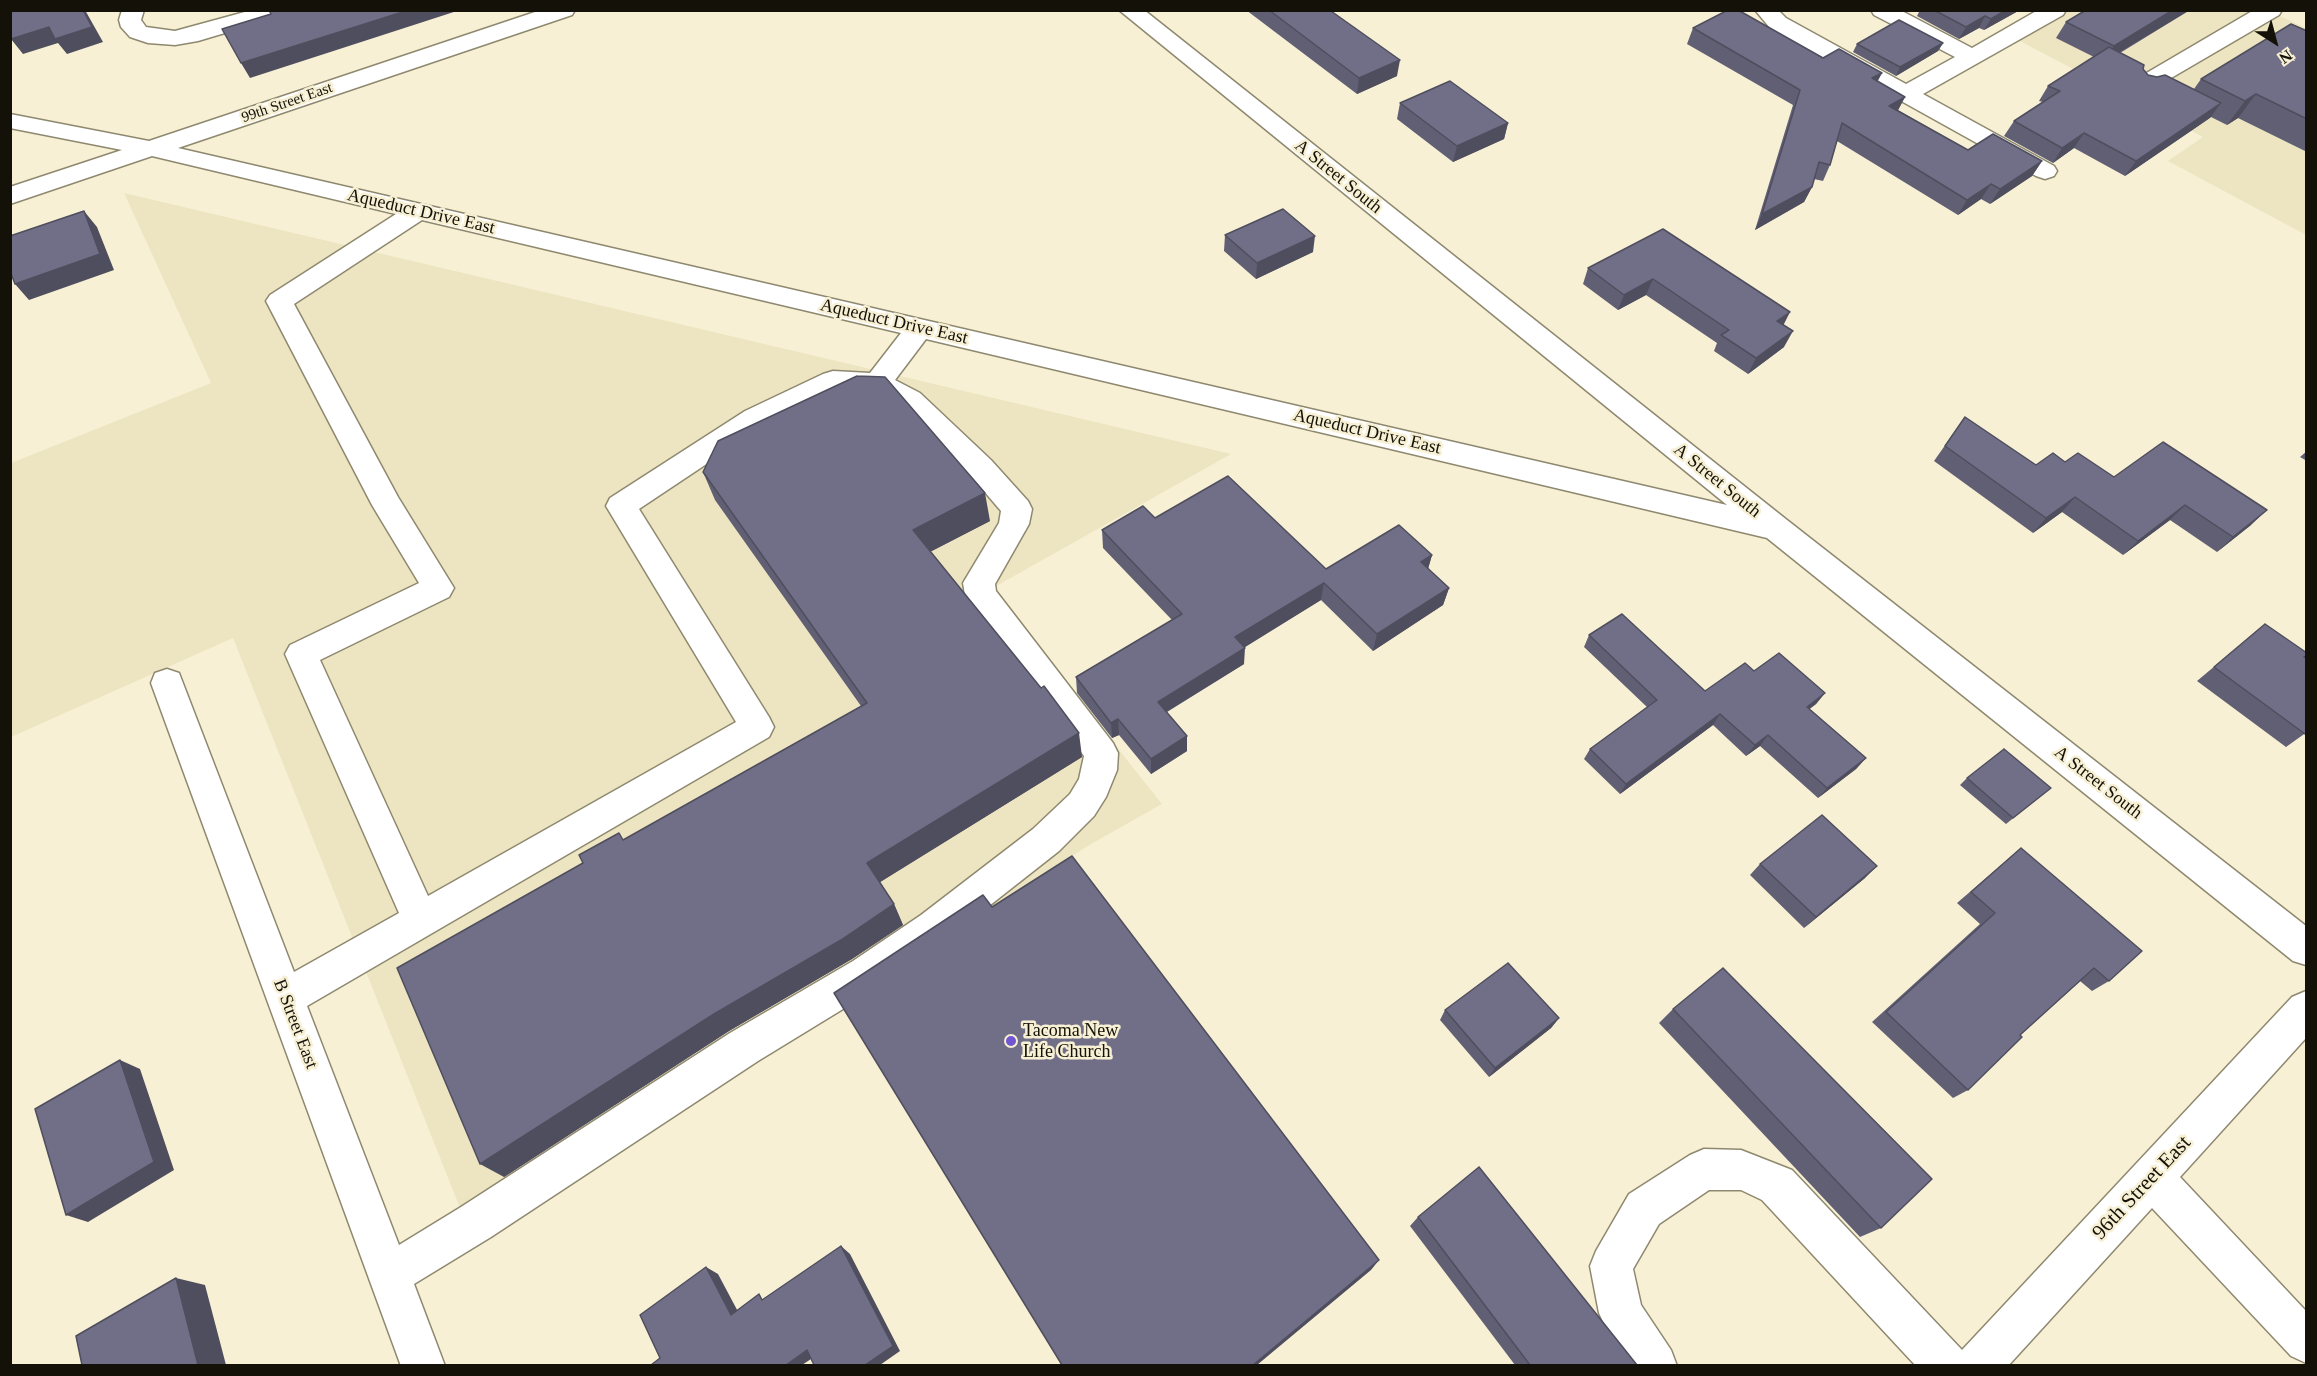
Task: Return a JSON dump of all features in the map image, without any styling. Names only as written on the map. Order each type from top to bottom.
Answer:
[{"type":"street","points":[[133,10],[130,20],[132,27],[138,32],[148,36],[175,38],[190,36],[276,10]]},
{"type":"street","name":"99th Street East","points":[[10,196],[564,10]]},
{"type":"street","name":"A Street South","points":[[1130,10],[1776,528],[2307,948]]},
{"type":"street","points":[[1766,10],[1778,23],[2045,171]]},
{"type":"street","points":[[1882,10],[1972,57]]},
{"type":"street","points":[[1906,94],[2055,10]]},
{"type":"street","points":[[2146,83],[2271,10]]},
{"type":"street","name":"Aqueduct Drive East","points":[[10,121],[152,149],[1776,528]]},
{"type":"street","points":[[418,211],[279,301],[387,505],[438,588],[301,654],[420,920]]},
{"type":"street","points":[[878,383],[920,328]]},
{"type":"street","points":[[285,998],[757,727],[621,506],[756,418],[833,381],[878,383],[910,400],[981,468],[1017,509],[1014,524],[979,583],[981,595],[1101,753],[1100,770],[1095,786],[1082,805],[1046,840],[934,927],[866,974],[744,1047],[476,1222],[389,1275]]},
{"type":"street","name":"B Street East","points":[[167,682],[423,1365]]},
{"type":"street","name":"96th Street East","points":[[1978,1365],[2307,1010]]},
{"type":"street","points":[[1655,1365],[1621,1313],[1611,1266],[1644,1209],[1704,1169],[1741,1170],[1777,1185],[1947,1365]]},
{"type":"street","points":[[2152,1177],[2266,1301],[2307,1341]]},
{"type":"shaded area","points":[[2064,10],[2269,11],[2306,28],[2306,235],[2168,161],[2203,137],[2014,38]]},
{"type":"shaded area","points":[[124,193],[1231,454],[991,589],[1162,804],[1091,844],[472,1238],[233,638],[11,737],[11,463],[211,383]]},
{"type":"building","points":[[10,10],[83,10],[92,27],[55,39],[49,27],[11,39]]},
{"type":"building","points":[[269,10],[409,10],[241,63],[222,29],[271,14]]},
{"type":"building","points":[[1269,10],[1332,10],[1400,60],[1359,78]]},
{"type":"building","points":[[1728,10],[1738,10],[1823,58],[1839,49],[1882,73],[1872,78],[1905,97],[1889,106],[1968,150],[1993,134],[2042,161],[2000,189],[1991,184],[1967,200],[1842,123],[1830,165],[1819,162],[1812,187],[1762,214],[1800,90],[1693,28]]},
{"type":"building","points":[[1934,10],[2006,10],[1991,19],[1985,16],[1966,27]]},
{"type":"building","points":[[2086,10],[2173,10],[2114,46],[2066,22]]},
{"type":"building","points":[[1899,20],[1943,43],[1900,67],[1857,44]]},
{"type":"building","points":[[2291,24],[2307,31],[2307,119],[2256,94],[2245,101],[2201,79]]},
{"type":"building","points":[[2109,47],[2144,65],[2143,69],[2148,75],[2157,77],[2165,75],[2221,103],[2136,161],[2084,133],[2062,148],[2014,121],[2060,91],[2048,86]]},
{"type":"building","points":[[1450,81],[1508,123],[1457,146],[1400,103]]},
{"type":"building","points":[[1283,209],[1315,236],[1257,263],[1225,235]]},
{"type":"building","points":[[84,211],[100,254],[15,284],[10,271],[10,236]]},
{"type":"building","points":[[1663,229],[1790,312],[1777,321],[1793,331],[1756,358],[1721,335],[1729,330],[1653,279],[1624,295],[1588,268]]},
{"type":"building","points":[[857,376],[885,377],[985,493],[913,530],[1041,688],[1044,686],[1079,733],[867,863],[894,904],[841,940],[714,1014],[480,1164],[397,968],[583,863],[579,855],[619,833],[623,840],[867,703],[703,472],[718,441]]},
{"type":"building","points":[[1965,417],[2036,465],[2053,453],[2065,462],[2078,453],[2114,477],[2163,442],[2267,510],[2233,537],[2185,505],[2138,541],[2075,497],[2046,518],[1945,446]]},
{"type":"building","points":[[1228,476],[1326,569],[1399,525],[1432,555],[1421,562],[1449,588],[1377,634],[1324,583],[1235,637],[1245,648],[1158,702],[1187,736],[1151,759],[1118,719],[1111,723],[1076,677],[1182,614],[1102,530],[1143,506],[1155,518]]},
{"type":"building","points":[[1622,614],[1705,691],[1745,663],[1754,671],[1779,653],[1825,693],[1807,707],[1866,758],[1827,788],[1768,735],[1755,745],[1720,714],[1626,784],[1590,749],[1657,700],[1589,635]]},
{"type":"building","points":[[2265,624],[2307,653],[2304,657],[2307,659],[2307,732],[2305,734],[2214,667]]},
{"type":"building","points":[[2004,749],[2051,788],[2013,818],[1967,778]]},
{"type":"building","points":[[1822,815],[1877,866],[1816,917],[1760,864]]},
{"type":"building","points":[[2021,848],[2142,951],[2109,981],[2094,968],[2020,1035],[2022,1037],[1968,1090],[1886,1012],[1995,913],[1971,892]]},
{"type":"building","points":[[1072,856],[1379,1260],[1253,1365],[1062,1365],[834,993],[983,895],[992,907]]},
{"type":"building","points":[[1508,963],[1559,1018],[1495,1068],[1445,1010]]},
{"type":"building","points":[[1723,968],[1932,1179],[1881,1228],[1673,1009]]},
{"type":"building","points":[[120,1060],[154,1162],[66,1215],[35,1109]]},
{"type":"building","points":[[1479,1167],[1637,1365],[1530,1365],[1418,1217]]},
{"type":"building","points":[[841,1246],[893,1346],[865,1365],[814,1365],[807,1350],[786,1365],[651,1365],[660,1358],[640,1315],[706,1267],[731,1315],[759,1294],[762,1300]]},
{"type":"building","points":[[176,1278],[198,1365],[82,1365],[76,1336]]},
{"type":"place","name":"Tacoma New Life Church","points":[[1011,1041]]}]
